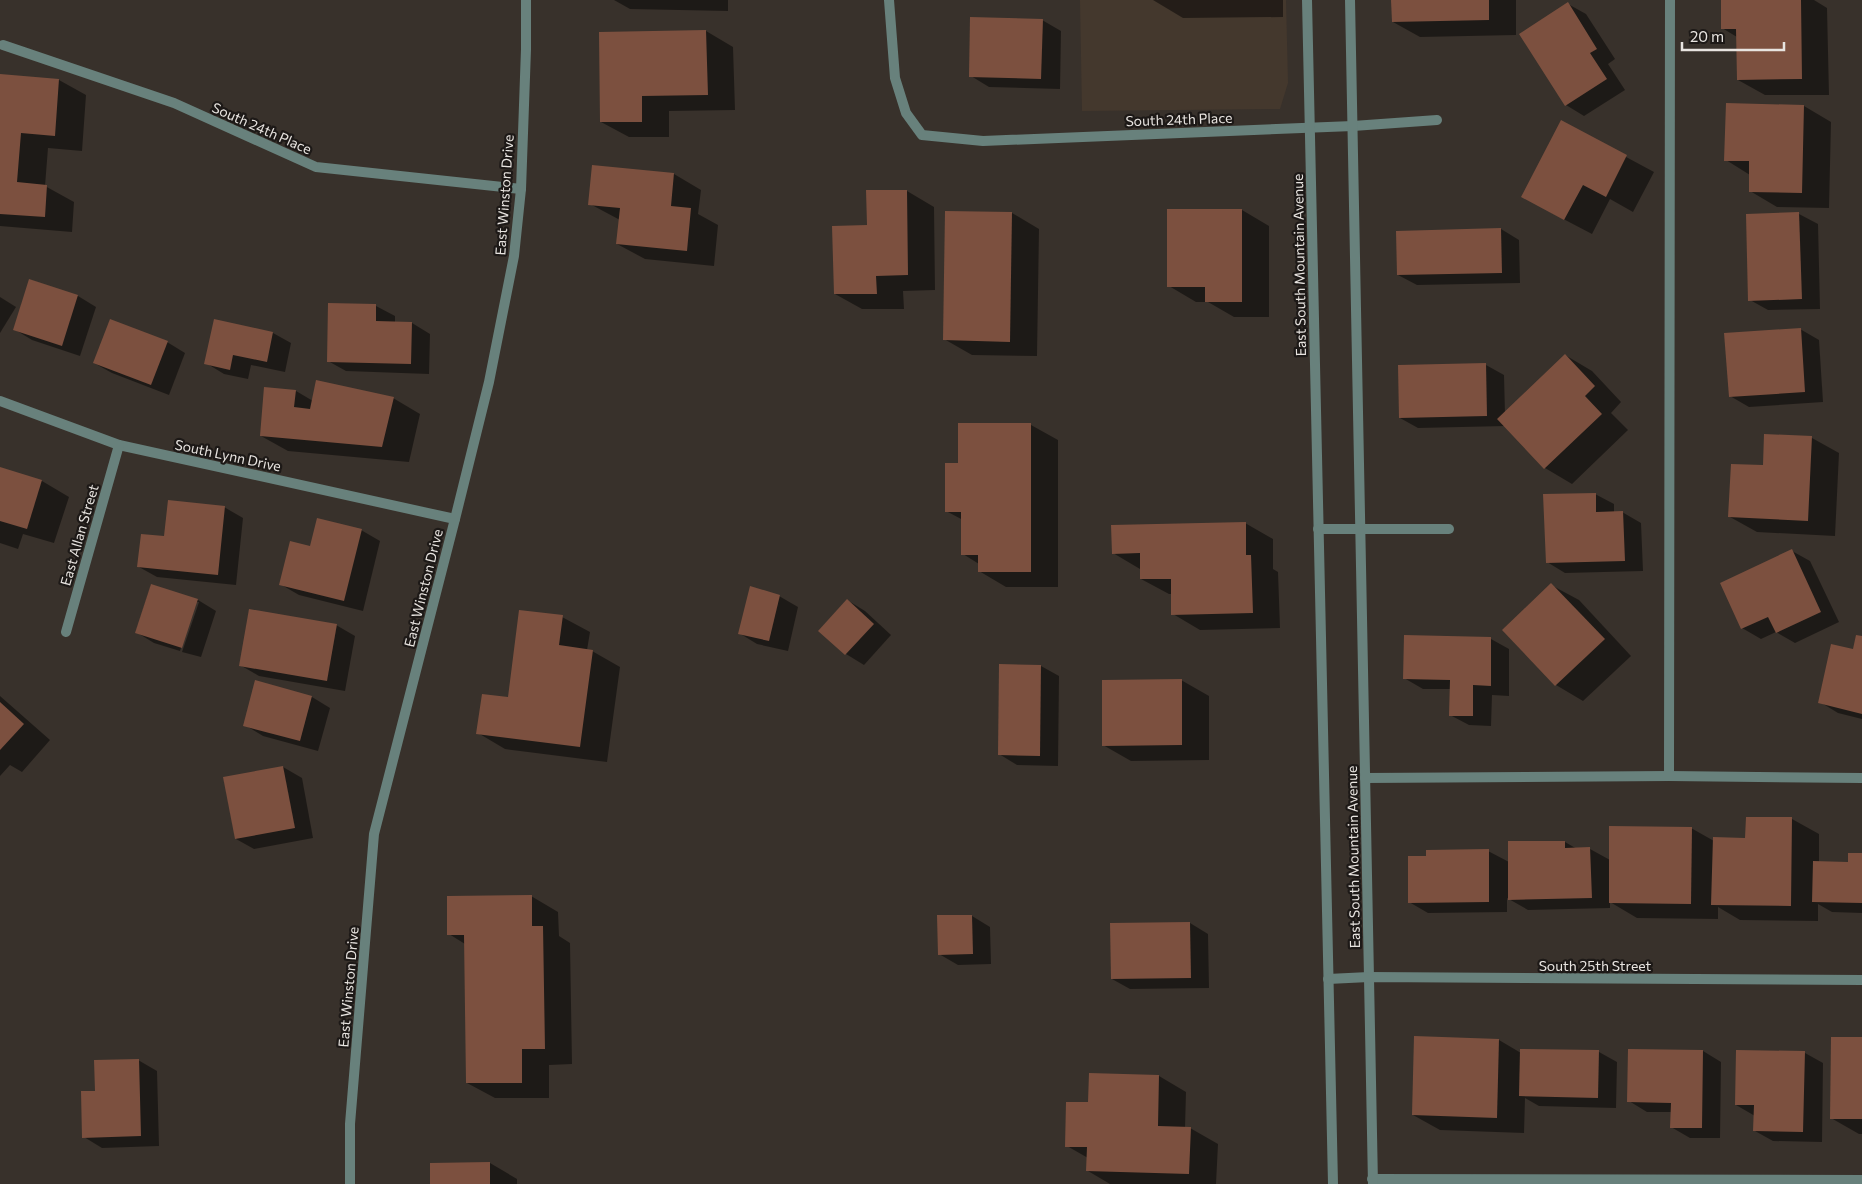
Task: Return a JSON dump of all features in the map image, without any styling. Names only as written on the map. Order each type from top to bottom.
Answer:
[{"type":"street","name":"East Winston Drive","points":[[350,1184],[350,1124],[374,834],[489,382],[514,256],[521,189],[526,0]]},
{"type":"street","name":"South 24th Place","points":[[889,0],[895,78],[906,113],[922,135],[983,141],[1310,128],[1437,120]]},
{"type":"street","name":"East South Mountain Avenue","points":[[1307,0],[1333,1184]]},
{"type":"street","name":"East South Mountain Avenue","points":[[1350,0],[1372,1181]]},
{"type":"street","points":[[1669,776],[1670,0]]},
{"type":"street","name":"South 24th Place","points":[[4,45],[174,103],[316,167],[521,189]]},
{"type":"street","name":"South Lynn Drive","points":[[0,402],[119,445],[455,519]]},
{"type":"street","name":"East Allan Street","points":[[66,632],[119,445]]},
{"type":"street","points":[[1318,529],[1448,529]]},
{"type":"street","points":[[1365,778],[1669,776],[1862,778]]},
{"type":"street","name":"South 25th Street","points":[[1328,979],[1369,977],[1862,980]]},
{"type":"street","points":[[1372,1181],[1862,1180]]},
{"type":"shaded area","points":[[1080,0],[1286,0],[1288,83],[1280,109],[1082,111]]},
{"type":"building","points":[[1391,0],[1489,0],[1489,20],[1392,22]]},
{"type":"building","points":[[1721,0],[1801,0],[1802,79],[1737,80],[1736,29],[1721,29]]},
{"type":"building","points":[[1568,2],[1597,49],[1590,53],[1607,79],[1565,106],[1519,34]]},
{"type":"building","points":[[970,17],[1043,19],[1041,79],[969,77]]},
{"type":"building","points":[[706,30],[708,95],[642,96],[642,122],[600,122],[599,32]]},
{"type":"building","points":[[0,74],[59,79],[55,136],[21,133],[17,182],[47,185],[45,217],[0,214]]},
{"type":"building","points":[[1726,103],[1804,105],[1802,193],[1749,192],[1749,161],[1724,161]]},
{"type":"building","points":[[1561,120],[1627,155],[1606,197],[1583,185],[1564,220],[1521,197]]},
{"type":"building","points":[[592,165],[674,173],[671,206],[691,208],[687,251],[616,244],[620,208],[588,205]]},
{"type":"building","points":[[866,190],[907,190],[908,275],[876,276],[877,294],[834,294],[832,226],[867,225]]},
{"type":"building","points":[[1167,209],[1242,209],[1242,302],[1205,302],[1205,287],[1167,287]]},
{"type":"building","points":[[945,211],[1012,212],[1010,342],[943,340]]},
{"type":"building","points":[[1799,212],[1802,299],[1748,301],[1746,214]]},
{"type":"building","points":[[1501,228],[1502,273],[1397,275],[1396,231]]},
{"type":"building","points":[[29,279],[78,295],[62,346],[13,330]]},
{"type":"building","points":[[328,303],[376,304],[376,321],[412,322],[411,364],[327,362]]},
{"type":"building","points":[[110,319],[168,341],[151,385],[93,363]]},
{"type":"building","points":[[214,319],[273,332],[267,362],[233,355],[230,370],[204,364]]},
{"type":"building","points":[[1801,328],[1805,392],[1729,397],[1724,333]]},
{"type":"building","points":[[1565,354],[1595,386],[1585,396],[1602,414],[1544,469],[1497,419]]},
{"type":"building","points":[[1486,363],[1487,416],[1399,418],[1398,365]]},
{"type":"building","points":[[316,380],[394,397],[382,447],[260,436],[264,387],[296,390],[294,407],[310,409]]},
{"type":"building","points":[[958,423],[1031,423],[1031,572],[978,572],[978,555],[961,555],[961,512],[945,512],[945,463],[958,463]]},
{"type":"building","points":[[1764,434],[1812,436],[1808,521],[1728,517],[1731,464],[1763,465]]},
{"type":"building","points":[[0,467],[42,480],[27,529],[0,521]]},
{"type":"building","points":[[1596,493],[1596,512],[1623,511],[1625,561],[1546,563],[1543,494]]},
{"type":"building","points":[[168,500],[225,506],[218,575],[137,567],[141,534],[164,536]]},
{"type":"building","points":[[317,518],[362,529],[344,601],[279,585],[290,541],[310,546]]},
{"type":"building","points":[[1246,522],[1246,555],[1251,555],[1253,613],[1171,615],[1171,579],[1140,579],[1140,553],[1112,554],[1111,525]]},
{"type":"building","points":[[1792,549],[1821,612],[1776,633],[1768,617],[1741,629],[1720,583]]},
{"type":"building","points":[[1551,583],[1605,639],[1555,686],[1502,630]]},
{"type":"building","points":[[151,584],[198,599],[182,648],[135,633]]},
{"type":"building","points":[[750,586],[780,595],[769,641],[738,634]]},
{"type":"building","points":[[847,599],[874,624],[845,655],[818,631]]},
{"type":"building","points":[[249,609],[337,624],[327,681],[239,666]]},
{"type":"building","points":[[519,610],[563,615],[559,645],[593,650],[580,747],[476,734],[482,694],[508,697]]},
{"type":"building","points":[[1404,635],[1491,637],[1491,686],[1473,685],[1473,716],[1449,716],[1450,680],[1403,679]]},
{"type":"building","points":[[1856,635],[1862,636],[1862,714],[1818,703],[1831,644],[1853,649]]},
{"type":"building","points":[[999,664],[1041,665],[1040,756],[998,755]]},
{"type":"building","points":[[1182,679],[1182,745],[1102,746],[1102,680]]},
{"type":"building","points":[[255,680],[312,696],[300,741],[243,726]]},
{"type":"building","points":[[0,702],[24,724],[0,750]]},
{"type":"building","points":[[283,766],[295,828],[235,839],[223,777]]},
{"type":"building","points":[[1746,817],[1792,817],[1791,906],[1711,905],[1713,837],[1745,838]]},
{"type":"building","points":[[1609,826],[1692,827],[1691,904],[1609,903]]},
{"type":"building","points":[[1508,841],[1565,841],[1565,848],[1590,847],[1592,898],[1508,900]]},
{"type":"building","points":[[1489,849],[1489,902],[1408,903],[1408,856],[1426,856],[1426,850]]},
{"type":"building","points":[[1848,853],[1862,853],[1862,903],[1812,902],[1813,861],[1848,862]]},
{"type":"building","points":[[532,895],[532,926],[543,926],[545,1049],[522,1049],[522,1083],[466,1083],[464,935],[447,935],[447,896]]},
{"type":"building","points":[[937,915],[972,915],[973,954],[938,955]]},
{"type":"building","points":[[1190,922],[1191,978],[1111,979],[1110,923]]},
{"type":"building","points":[[1414,1036],[1499,1039],[1497,1118],[1412,1115]]},
{"type":"building","points":[[1831,1037],[1862,1037],[1862,1119],[1830,1119]]},
{"type":"building","points":[[1520,1049],[1599,1050],[1598,1098],[1519,1096]]},
{"type":"building","points":[[1628,1049],[1703,1050],[1702,1128],[1670,1128],[1671,1103],[1627,1102]]},
{"type":"building","points":[[1736,1050],[1805,1051],[1803,1132],[1753,1131],[1754,1105],[1735,1105]]},
{"type":"building","points":[[139,1059],[141,1136],[82,1138],[81,1091],[95,1091],[94,1060]]},
{"type":"building","points":[[1089,1073],[1159,1075],[1158,1126],[1191,1127],[1189,1174],[1086,1171],[1087,1147],[1065,1147],[1066,1102],[1088,1102]]},
{"type":"building","points":[[490,1162],[490,1184],[430,1184],[430,1163]]}]
